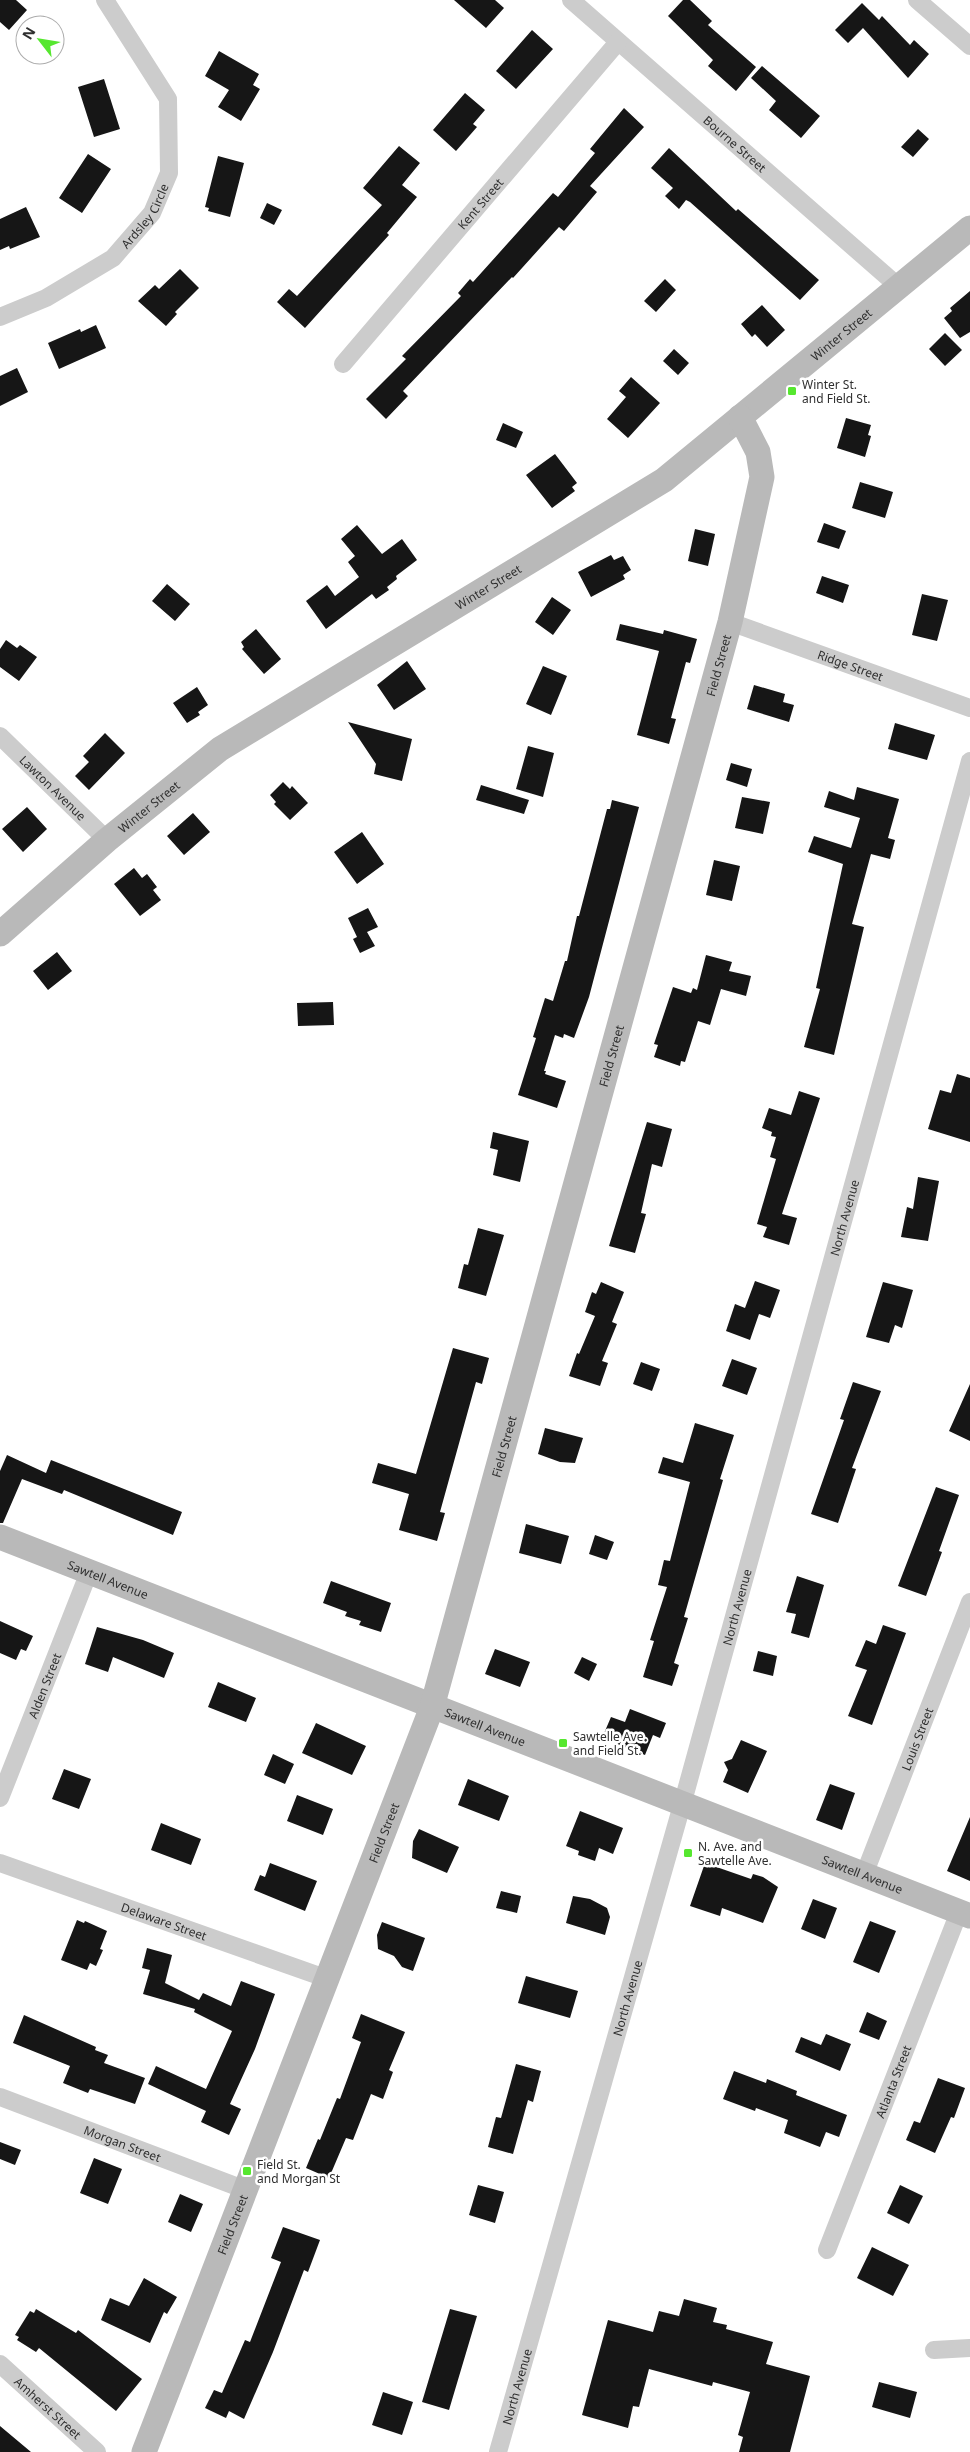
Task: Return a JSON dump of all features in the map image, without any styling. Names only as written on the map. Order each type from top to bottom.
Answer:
[{"type":"street","name":"Ardsley Circle","points":[[0,317],[46,298],[113,258],[152,213],[169,173],[168,99],[105,0]]},
{"type":"street","name":"Bourne Street","points":[[571,0],[898,287]]},
{"type":"street","points":[[917,0],[970,46]]},
{"type":"street","name":"Kent Street","points":[[343,364],[618,42]]},
{"type":"street","name":"Winter Street","points":[[0,934],[107,840],[220,749],[664,480],[970,228]]},
{"type":"street","name":"Field Street","points":[[144,2452],[432,1707],[730,622],[762,477],[758,452],[740,417]]},
{"type":"street","name":"Ridge Street","points":[[730,622],[970,708]]},
{"type":"street","name":"Lawton Avenue","points":[[0,736],[107,840]]},
{"type":"street","name":"North Avenue","points":[[498,2452],[682,1805],[970,761]]},
{"type":"street","name":"Sawtell Avenue","points":[[0,1537],[964,1914]]},
{"type":"street","name":"Alden Street","points":[[0,1798],[89,1572]]},
{"type":"street","name":"Louis Street","points":[[864,1876],[970,1602]]},
{"type":"street","name":"Delaware Street","points":[[0,1863],[328,1979]]},
{"type":"street","name":"Atlanta Street","points":[[828,2250],[964,1914]]},
{"type":"street","name":"Morgan Street","points":[[0,2097],[246,2190]]},
{"type":"street","points":[[934,2350],[970,2348]]},
{"type":"street","name":"Amherst Street","points":[[0,2364],[97,2452]]},
{"type":"building","points":[[0,0],[16,0],[27,10],[22,15],[15,15],[15,23],[9,30],[0,22]]},
{"type":"building","points":[[454,0],[495,0],[504,8],[486,28]]},
{"type":"building","points":[[683,0],[690,0],[712,21],[708,25],[756,67],[736,91],[708,66],[713,60],[668,16]]},
{"type":"building","points":[[862,3],[879,20],[882,16],[910,45],[914,40],[929,54],[908,78],[863,28],[848,43],[835,30]]},
{"type":"building","points":[[532,30],[553,49],[516,89],[496,71]]},
{"type":"building","points":[[219,51],[259,74],[253,85],[260,89],[241,121],[218,107],[229,90],[205,76]]},
{"type":"building","points":[[762,66],[820,116],[801,138],[769,110],[776,101],[751,78]]},
{"type":"building","points":[[104,79],[120,129],[94,137],[78,87]]},
{"type":"building","points":[[465,93],[485,110],[473,124],[477,127],[456,151],[433,130]]},
{"type":"building","points":[[624,108],[644,127],[590,186],[597,192],[564,231],[559,227],[513,278],[403,391],[408,396],[386,419],[366,399],[406,359],[402,356],[461,296],[458,293],[470,279],[473,282],[553,193],[558,197],[595,153],[590,149]]},
{"type":"building","points":[[918,129],[929,139],[913,157],[901,147]]},
{"type":"building","points":[[399,146],[420,163],[402,185],[417,197],[387,233],[389,235],[305,328],[277,302],[289,289],[297,296],[382,205],[363,188]]},
{"type":"building","points":[[669,148],[736,211],[738,209],[819,280],[800,300],[690,202],[686,200],[679,209],[665,196],[673,188],[651,168]]},
{"type":"building","points":[[88,154],[111,169],[82,213],[59,198]]},
{"type":"building","points":[[218,156],[244,163],[230,217],[208,211],[209,208],[205,207]]},
{"type":"building","points":[[267,203],[282,210],[274,225],[260,218]]},
{"type":"building","points":[[26,207],[40,237],[10,249],[9,246],[0,250],[0,219]]},
{"type":"building","points":[[180,269],[199,288],[175,312],[177,314],[166,326],[138,301],[155,285],[159,289]]},
{"type":"building","points":[[665,279],[676,290],[656,312],[644,301]]},
{"type":"building","points":[[970,291],[970,332],[960,338],[944,318],[952,311],[950,308]]},
{"type":"building","points":[[762,305],[785,330],[767,347],[755,334],[752,337],[741,324]]},
{"type":"building","points":[[96,325],[106,348],[59,369],[48,343],[80,329],[81,332]]},
{"type":"building","points":[[945,333],[962,350],[945,366],[929,349]]},
{"type":"building","points":[[674,349],[689,363],[678,375],[663,361]]},
{"type":"building","points":[[17,368],[28,392],[0,406],[0,376]]},
{"type":"building","points":[[631,377],[660,403],[628,438],[607,419],[626,397],[619,391]]},
{"type":"building","points":[[846,418],[871,425],[868,435],[871,436],[865,457],[837,448]]},
{"type":"building","points":[[503,423],[523,432],[516,448],[496,440]]},
{"type":"building","points":[[555,454],[577,483],[572,487],[575,491],[552,508],[526,475]]},
{"type":"building","points":[[860,482],[893,492],[885,518],[852,508]]},
{"type":"building","points":[[824,523],[846,531],[839,549],[817,542]]},
{"type":"building","points":[[357,525],[382,554],[402,539],[417,560],[396,576],[397,579],[387,587],[389,590],[376,599],[372,594],[326,629],[306,601],[327,585],[335,596],[359,577],[348,562],[355,556],[341,539]]},
{"type":"building","points":[[695,529],[715,534],[708,566],[688,561]]},
{"type":"building","points":[[611,555],[614,560],[623,556],[631,570],[623,575],[625,579],[591,597],[578,572]]},
{"type":"building","points":[[822,576],[849,585],[843,603],[816,593]]},
{"type":"building","points":[[167,584],[190,604],[175,621],[152,601]]},
{"type":"building","points":[[922,594],[948,600],[937,641],[912,635]]},
{"type":"building","points":[[552,597],[571,610],[553,635],[535,622]]},
{"type":"building","points":[[620,624],[663,634],[664,630],[697,639],[690,663],[686,662],[671,718],[676,719],[669,744],[637,735],[659,651],[616,640]]},
{"type":"building","points":[[256,629],[281,659],[264,674],[242,649],[244,647],[241,642]]},
{"type":"building","points":[[6,640],[17,648],[20,645],[37,657],[19,681],[0,667],[0,649]]},
{"type":"building","points":[[407,661],[426,689],[394,710],[377,685]]},
{"type":"building","points":[[543,666],[567,676],[551,715],[526,704]]},
{"type":"building","points":[[754,685],[785,694],[783,702],[794,705],[789,722],[747,709]]},
{"type":"building","points":[[197,687],[208,705],[198,712],[200,715],[187,723],[173,703]]},
{"type":"building","points":[[348,722],[412,739],[402,781],[374,774],[376,764]]},
{"type":"building","points":[[895,723],[935,735],[927,760],[888,749]]},
{"type":"building","points":[[105,733],[125,753],[89,790],[75,776],[89,762],[83,756]]},
{"type":"building","points":[[528,746],[554,753],[543,797],[516,789]]},
{"type":"building","points":[[731,763],[752,769],[747,787],[726,780]]},
{"type":"building","points":[[283,782],[290,789],[292,786],[308,803],[290,820],[274,804],[276,802],[270,795]]},
{"type":"building","points":[[481,785],[529,800],[524,814],[476,800]]},
{"type":"building","points":[[857,787],[899,799],[888,838],[895,840],[890,859],[871,854],[852,924],[864,927],[834,1055],[804,1047],[820,989],[816,988],[843,864],[808,852],[814,836],[851,848],[860,818],[824,807],[829,791],[854,800]]},
{"type":"building","points":[[742,797],[770,802],[763,834],[735,828]]},
{"type":"building","points":[[612,800],[639,807],[589,997],[574,1038],[564,1034],[563,1038],[555,1035],[544,1071],[546,1071],[545,1074],[566,1081],[557,1108],[518,1095],[536,1038],[533,1037],[545,998],[553,1001],[565,961],[567,961],[577,916],[579,916],[607,809],[610,809]]},
{"type":"building","points":[[27,807],[47,829],[23,852],[2,829]]},
{"type":"building","points":[[193,813],[210,832],[184,855],[167,836]]},
{"type":"building","points":[[362,832],[384,864],[357,884],[334,852]]},
{"type":"building","points":[[714,860],[740,866],[732,901],[706,895]]},
{"type":"building","points":[[134,868],[142,878],[147,874],[157,887],[153,890],[161,900],[140,916],[114,884]]},
{"type":"building","points":[[368,908],[378,927],[367,932],[375,946],[360,953],[353,939],[357,937],[348,918]]},
{"type":"building","points":[[57,952],[72,971],[48,990],[33,971]]},
{"type":"building","points":[[706,955],[732,962],[729,971],[751,976],[746,996],[721,989],[710,1025],[698,1021],[685,1062],[681,1061],[680,1066],[654,1057],[658,1045],[654,1044],[673,987],[691,993],[693,988],[697,990]]},
{"type":"building","points":[[333,1002],[334,1025],[298,1026],[297,1003]]},
{"type":"building","points":[[957,1074],[970,1078],[970,1142],[928,1129],[940,1090],[951,1093]]},
{"type":"building","points":[[799,1091],[820,1098],[782,1214],[797,1218],[789,1245],[763,1237],[767,1227],[757,1224],[776,1159],[770,1157],[776,1137],[771,1136],[772,1132],[762,1128],[769,1108],[791,1115]]},
{"type":"building","points":[[647,1122],[672,1129],[662,1167],[652,1164],[641,1213],[646,1214],[635,1253],[609,1246]]},
{"type":"building","points":[[493,1132],[529,1141],[520,1182],[493,1175],[498,1150],[490,1148]]},
{"type":"building","points":[[918,1177],[939,1181],[928,1241],[901,1237],[907,1207],[913,1209]]},
{"type":"building","points":[[478,1228],[504,1235],[486,1296],[458,1288],[464,1264],[468,1265]]},
{"type":"building","points":[[755,1281],[780,1290],[770,1318],[759,1314],[750,1340],[726,1331],[735,1304],[745,1308]]},
{"type":"building","points":[[601,1282],[624,1292],[612,1322],[617,1324],[602,1361],[608,1363],[600,1386],[569,1376],[577,1353],[579,1354],[595,1316],[585,1312],[592,1292],[596,1294]]},
{"type":"building","points":[[883,1282],[913,1290],[902,1328],[895,1325],[889,1343],[866,1337]]},
{"type":"building","points":[[453,1348],[489,1358],[482,1384],[476,1382],[440,1512],[445,1513],[437,1541],[399,1530],[409,1494],[372,1483],[378,1463],[416,1474]]},
{"type":"building","points":[[732,1359],[757,1368],[747,1395],[722,1386]]},
{"type":"building","points":[[641,1362],[660,1369],[652,1391],[633,1384]]},
{"type":"building","points":[[853,1382],[881,1391],[852,1468],[856,1469],[838,1523],[811,1514],[844,1420],[840,1419]]},
{"type":"building","points":[[970,1384],[970,1441],[949,1431]]},
{"type":"building","points":[[695,1423],[734,1435],[720,1479],[723,1480],[684,1617],[688,1618],[674,1663],[679,1665],[672,1686],[643,1677],[654,1641],[650,1640],[667,1587],[658,1585],[664,1560],[670,1561],[690,1482],[658,1473],[663,1457],[683,1463]]},
{"type":"building","points":[[545,1428],[583,1438],[575,1463],[560,1462],[538,1454]]},
{"type":"building","points":[[7,1455],[46,1473],[51,1460],[182,1512],[173,1535],[64,1490],[62,1494],[22,1479],[3,1523],[0,1523],[0,1471]]},
{"type":"building","points":[[936,1487],[959,1495],[939,1551],[942,1552],[926,1596],[898,1586]]},
{"type":"building","points":[[526,1524],[569,1536],[561,1564],[519,1553]]},
{"type":"building","points":[[595,1535],[614,1542],[607,1560],[589,1554]]},
{"type":"building","points":[[797,1576],[824,1585],[809,1638],[791,1633],[796,1614],[786,1612]]},
{"type":"building","points":[[331,1581],[391,1603],[381,1632],[359,1625],[361,1621],[345,1616],[347,1612],[323,1603]]},
{"type":"building","points":[[0,1621],[33,1636],[26,1651],[21,1649],[16,1660],[0,1653]]},
{"type":"building","points":[[883,1625],[906,1633],[872,1725],[848,1716],[867,1670],[855,1666],[866,1640],[876,1644]]},
{"type":"building","points":[[97,1627],[143,1640],[174,1653],[164,1678],[113,1657],[108,1672],[85,1664]]},
{"type":"building","points":[[495,1649],[530,1662],[520,1687],[485,1674]]},
{"type":"building","points":[[758,1651],[777,1656],[773,1676],[753,1671]]},
{"type":"building","points":[[582,1657],[597,1664],[589,1681],[574,1673]]},
{"type":"building","points":[[218,1682],[256,1698],[246,1722],[208,1707]]},
{"type":"building","points":[[630,1709],[666,1723],[660,1738],[653,1735],[645,1755],[602,1738],[611,1717],[625,1722]]},
{"type":"building","points":[[316,1723],[366,1746],[352,1775],[302,1753]]},
{"type":"building","points":[[741,1740],[767,1751],[748,1793],[723,1782],[728,1770],[724,1762],[732,1759]]},
{"type":"building","points":[[273,1754],[294,1764],[285,1784],[264,1775]]},
{"type":"building","points":[[64,1769],[91,1779],[79,1809],[52,1799]]},
{"type":"building","points":[[468,1779],[509,1796],[499,1821],[458,1805]]},
{"type":"building","points":[[830,1784],[855,1793],[842,1830],[816,1820]]},
{"type":"building","points":[[297,1795],[333,1809],[323,1835],[287,1821]]},
{"type":"building","points":[[580,1811],[623,1828],[613,1854],[599,1848],[595,1861],[578,1855],[579,1851],[566,1846]]},
{"type":"building","points":[[970,1817],[970,1881],[947,1871]]},
{"type":"building","points":[[161,1823],[201,1839],[191,1865],[151,1850]]},
{"type":"building","points":[[419,1829],[459,1847],[447,1873],[412,1858],[413,1841]]},
{"type":"building","points":[[270,1863],[317,1881],[305,1911],[254,1890],[260,1875],[265,1877]]},
{"type":"building","points":[[705,1863],[751,1879],[753,1874],[763,1877],[778,1887],[763,1923],[722,1908],[720,1916],[690,1906]]},
{"type":"building","points":[[501,1891],[521,1896],[517,1913],[496,1908]]},
{"type":"building","points":[[573,1896],[590,1899],[607,1908],[610,1917],[605,1935],[566,1923]]},
{"type":"building","points":[[813,1899],[837,1908],[825,1939],[801,1929]]},
{"type":"building","points":[[77,1920],[84,1923],[85,1921],[107,1931],[100,1949],[103,1950],[96,1966],[90,1963],[87,1970],[61,1960]]},
{"type":"building","points":[[870,1921],[896,1931],[879,1973],[853,1962]]},
{"type":"building","points":[[382,1922],[425,1938],[413,1971],[402,1967],[394,1956],[378,1949],[377,1935]]},
{"type":"building","points":[[147,1948],[172,1955],[165,1983],[199,2000],[203,1993],[231,2006],[241,1981],[275,1994],[255,2049],[230,2104],[241,2109],[229,2135],[201,2122],[206,2111],[148,2084],[156,2066],[206,2089],[232,2031],[194,2012],[195,2009],[143,1994],[150,1970],[142,1968]]},
{"type":"building","points":[[526,1976],[578,1991],[570,2018],[518,2003]]},
{"type":"building","points":[[867,2012],[887,2021],[879,2040],[859,2032]]},
{"type":"building","points":[[361,2014],[405,2032],[389,2070],[393,2072],[383,2099],[371,2094],[353,2140],[346,2138],[329,2178],[306,2168],[337,2098],[340,2099],[361,2042],[352,2038]]},
{"type":"building","points":[[24,2015],[96,2047],[95,2050],[108,2055],[104,2063],[145,2078],[135,2104],[90,2089],[88,2093],[63,2083],[70,2066],[13,2043]]},
{"type":"building","points":[[826,2034],[851,2044],[840,2071],[795,2052],[801,2037],[821,2045]]},
{"type":"building","points":[[516,2064],[541,2071],[533,2102],[528,2100],[513,2154],[488,2147],[496,2117],[501,2118]]},
{"type":"building","points":[[734,2071],[766,2083],[767,2079],[797,2091],[796,2095],[847,2115],[839,2137],[826,2132],[820,2147],[784,2133],[788,2120],[756,2108],[755,2111],[723,2099]]},
{"type":"building","points":[[938,2078],[965,2088],[954,2118],[951,2117],[935,2153],[906,2140],[914,2121],[920,2123]]},
{"type":"building","points":[[0,2142],[21,2150],[15,2165],[0,2159]]},
{"type":"building","points":[[94,2158],[122,2169],[108,2204],[80,2193]]},
{"type":"building","points":[[478,2185],[504,2192],[495,2223],[469,2215]]},
{"type":"building","points":[[900,2185],[923,2196],[909,2224],[887,2213]]},
{"type":"building","points":[[180,2194],[203,2204],[191,2232],[168,2222]]},
{"type":"building","points":[[283,2227],[320,2240],[308,2272],[304,2270],[273,2352],[244,2419],[229,2411],[226,2418],[205,2408],[214,2390],[222,2393],[245,2340],[250,2342],[281,2262],[271,2258]]},
{"type":"building","points":[[872,2247],[909,2265],[893,2296],[857,2278]]},
{"type":"building","points":[[144,2278],[177,2297],[167,2314],[164,2312],[150,2343],[101,2320],[110,2298],[129,2306]]},
{"type":"building","points":[[684,2299],[717,2308],[713,2322],[727,2325],[726,2329],[773,2342],[766,2364],[810,2376],[790,2452],[739,2452],[743,2437],[738,2435],[750,2392],[713,2382],[712,2386],[649,2369],[639,2407],[633,2406],[628,2428],[582,2415],[608,2320],[653,2332],[659,2311],[679,2316]]},
{"type":"building","points":[[36,2309],[76,2333],[78,2330],[142,2379],[116,2411],[39,2348],[36,2352],[17,2340],[19,2337],[15,2335],[30,2311],[34,2313]]},
{"type":"building","points":[[450,2309],[477,2316],[449,2410],[422,2402]]},
{"type":"building","points":[[879,2382],[917,2392],[910,2418],[872,2407]]},
{"type":"building","points":[[383,2392],[413,2402],[402,2435],[372,2425]]},
{"type":"building","points":[[0,2426],[31,2452],[0,2452]]},
{"type":"place","name":"Winter St. and Field St.","points":[[792,391]]},
{"type":"place","name":"Sawtelle Ave. and Field St.","points":[[563,1743]]},
{"type":"place","name":"N. Ave. and Sawtelle Ave.","points":[[688,1853]]},
{"type":"place","name":"Field St. and Morgan St","points":[[247,2171]]}]
